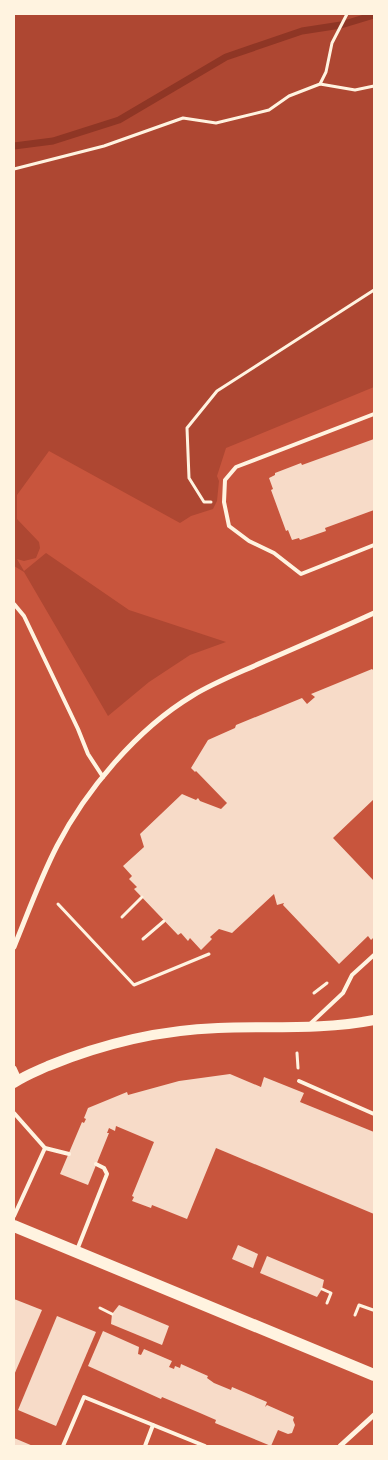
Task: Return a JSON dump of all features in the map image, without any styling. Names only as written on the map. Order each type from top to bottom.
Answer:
[{"type":"main road","points":[[16,1081],[64,1060],[98,1048],[139,1038],[217,1028],[307,1026],[374,1020]]},
{"type":"main road","points":[[14,1226],[374,1376]]},
{"type":"street","points":[[14,947],[46,868],[78,810],[103,777],[148,729],[191,696],[232,675],[374,614]]},
{"type":"street","points":[[14,1068],[16,1081]]},
{"type":"street","points":[[340,1446],[374,1415]]},
{"type":"lane","points":[[374,414],[236,466],[225,480],[224,502],[229,526],[249,541],[274,553],[301,574],[374,545]]},
{"type":"lane","points":[[14,604],[24,616],[88,754],[103,777]]},
{"type":"lane","points":[[307,1026],[343,993],[352,976],[374,955]]},
{"type":"lane","points":[[299,1081],[374,1114]]},
{"type":"lane","points":[[14,1113],[45,1148],[69,1154]]},
{"type":"lane","points":[[14,1216],[45,1148]]},
{"type":"lane","points":[[76,1252],[107,1174],[104,1168],[96,1164]]},
{"type":"lane","points":[[63,1446],[84,1397],[205,1446]]},
{"type":"lane","points":[[145,1446],[153,1425]]},
{"type":"path","points":[[320,84],[326,72],[332,43],[347,14]]},
{"type":"path","points":[[14,169],[104,146],[183,118],[216,123],[269,110],[289,96],[320,84],[355,90],[374,86]]},
{"type":"path","points":[[224,502],[204,502],[189,478],[187,428],[217,391],[374,290]]},
{"type":"path","points":[[122,917],[142,897]]},
{"type":"path","points":[[58,904],[134,985],[209,954]]},
{"type":"path","points":[[143,939],[164,921]]},
{"type":"path","points":[[314,993],[327,983]]},
{"type":"path","points":[[322,1289],[332,1293],[326,1303]]},
{"type":"path","points":[[355,1314],[359,1304],[373,1310]]},
{"type":"path","points":[[100,1308],[112,1314]]},
{"type":"shaded area","points":[[14,14],[374,14],[374,387],[226,448],[217,476],[219,481],[217,501],[213,509],[191,516],[180,523],[49,451],[17,495],[17,519],[39,542],[40,548],[36,558],[24,561],[17,559],[24,571],[46,553],[129,610],[226,642],[190,655],[149,682],[108,716],[24,572],[14,566]]},
{"type":"building","points":[[374,439],[374,510],[325,528],[326,531],[300,540],[299,538],[292,540],[288,530],[286,531],[271,490],[273,489],[269,478],[275,475],[275,473],[301,463],[302,465]]},
{"type":"building","points":[[372,669],[374,671],[374,799],[333,838],[374,881],[374,937],[371,940],[368,936],[339,964],[283,905],[284,903],[277,905],[274,894],[232,933],[219,929],[210,937],[212,939],[201,950],[190,938],[188,941],[181,933],[178,935],[134,889],[137,887],[129,879],[132,876],[123,866],[144,847],[140,834],[182,794],[196,800],[198,798],[200,801],[221,809],[227,803],[191,768],[208,740],[235,728],[236,725],[302,698],[307,704],[315,697],[311,694]]},
{"type":"building","points":[[230,1074],[261,1087],[264,1077],[304,1093],[300,1102],[374,1132],[374,1214],[216,1148],[187,1219],[152,1205],[151,1208],[132,1201],[134,1197],[132,1196],[154,1142],[116,1126],[115,1131],[109,1128],[107,1133],[109,1133],[88,1185],[60,1174],[82,1122],[84,1123],[86,1119],[84,1118],[88,1108],[127,1092],[128,1095],[179,1081]]},
{"type":"building","points":[[238,1245],[258,1254],[253,1268],[232,1259]]},
{"type":"building","points":[[267,1256],[324,1280],[322,1289],[317,1297],[260,1273]]},
{"type":"building","points":[[14,1299],[42,1310],[14,1375]]},
{"type":"building","points":[[119,1305],[169,1326],[162,1345],[111,1324],[112,1314]]},
{"type":"building","points":[[57,1316],[96,1332],[56,1426],[18,1410]]},
{"type":"building","points":[[103,1331],[139,1347],[138,1354],[141,1355],[144,1349],[172,1361],[169,1367],[174,1369],[175,1366],[180,1368],[181,1364],[208,1376],[207,1378],[214,1383],[231,1390],[232,1387],[267,1402],[265,1407],[267,1405],[294,1417],[295,1425],[292,1433],[288,1434],[278,1430],[271,1446],[215,1423],[216,1420],[200,1413],[162,1397],[161,1399],[88,1366]]},
{"type":"building","points":[[14,1438],[33,1446],[14,1446]]},
{"type":"waterway","points":[[14,146],[53,141],[119,120],[226,57],[302,31],[341,25],[374,15]]}]
